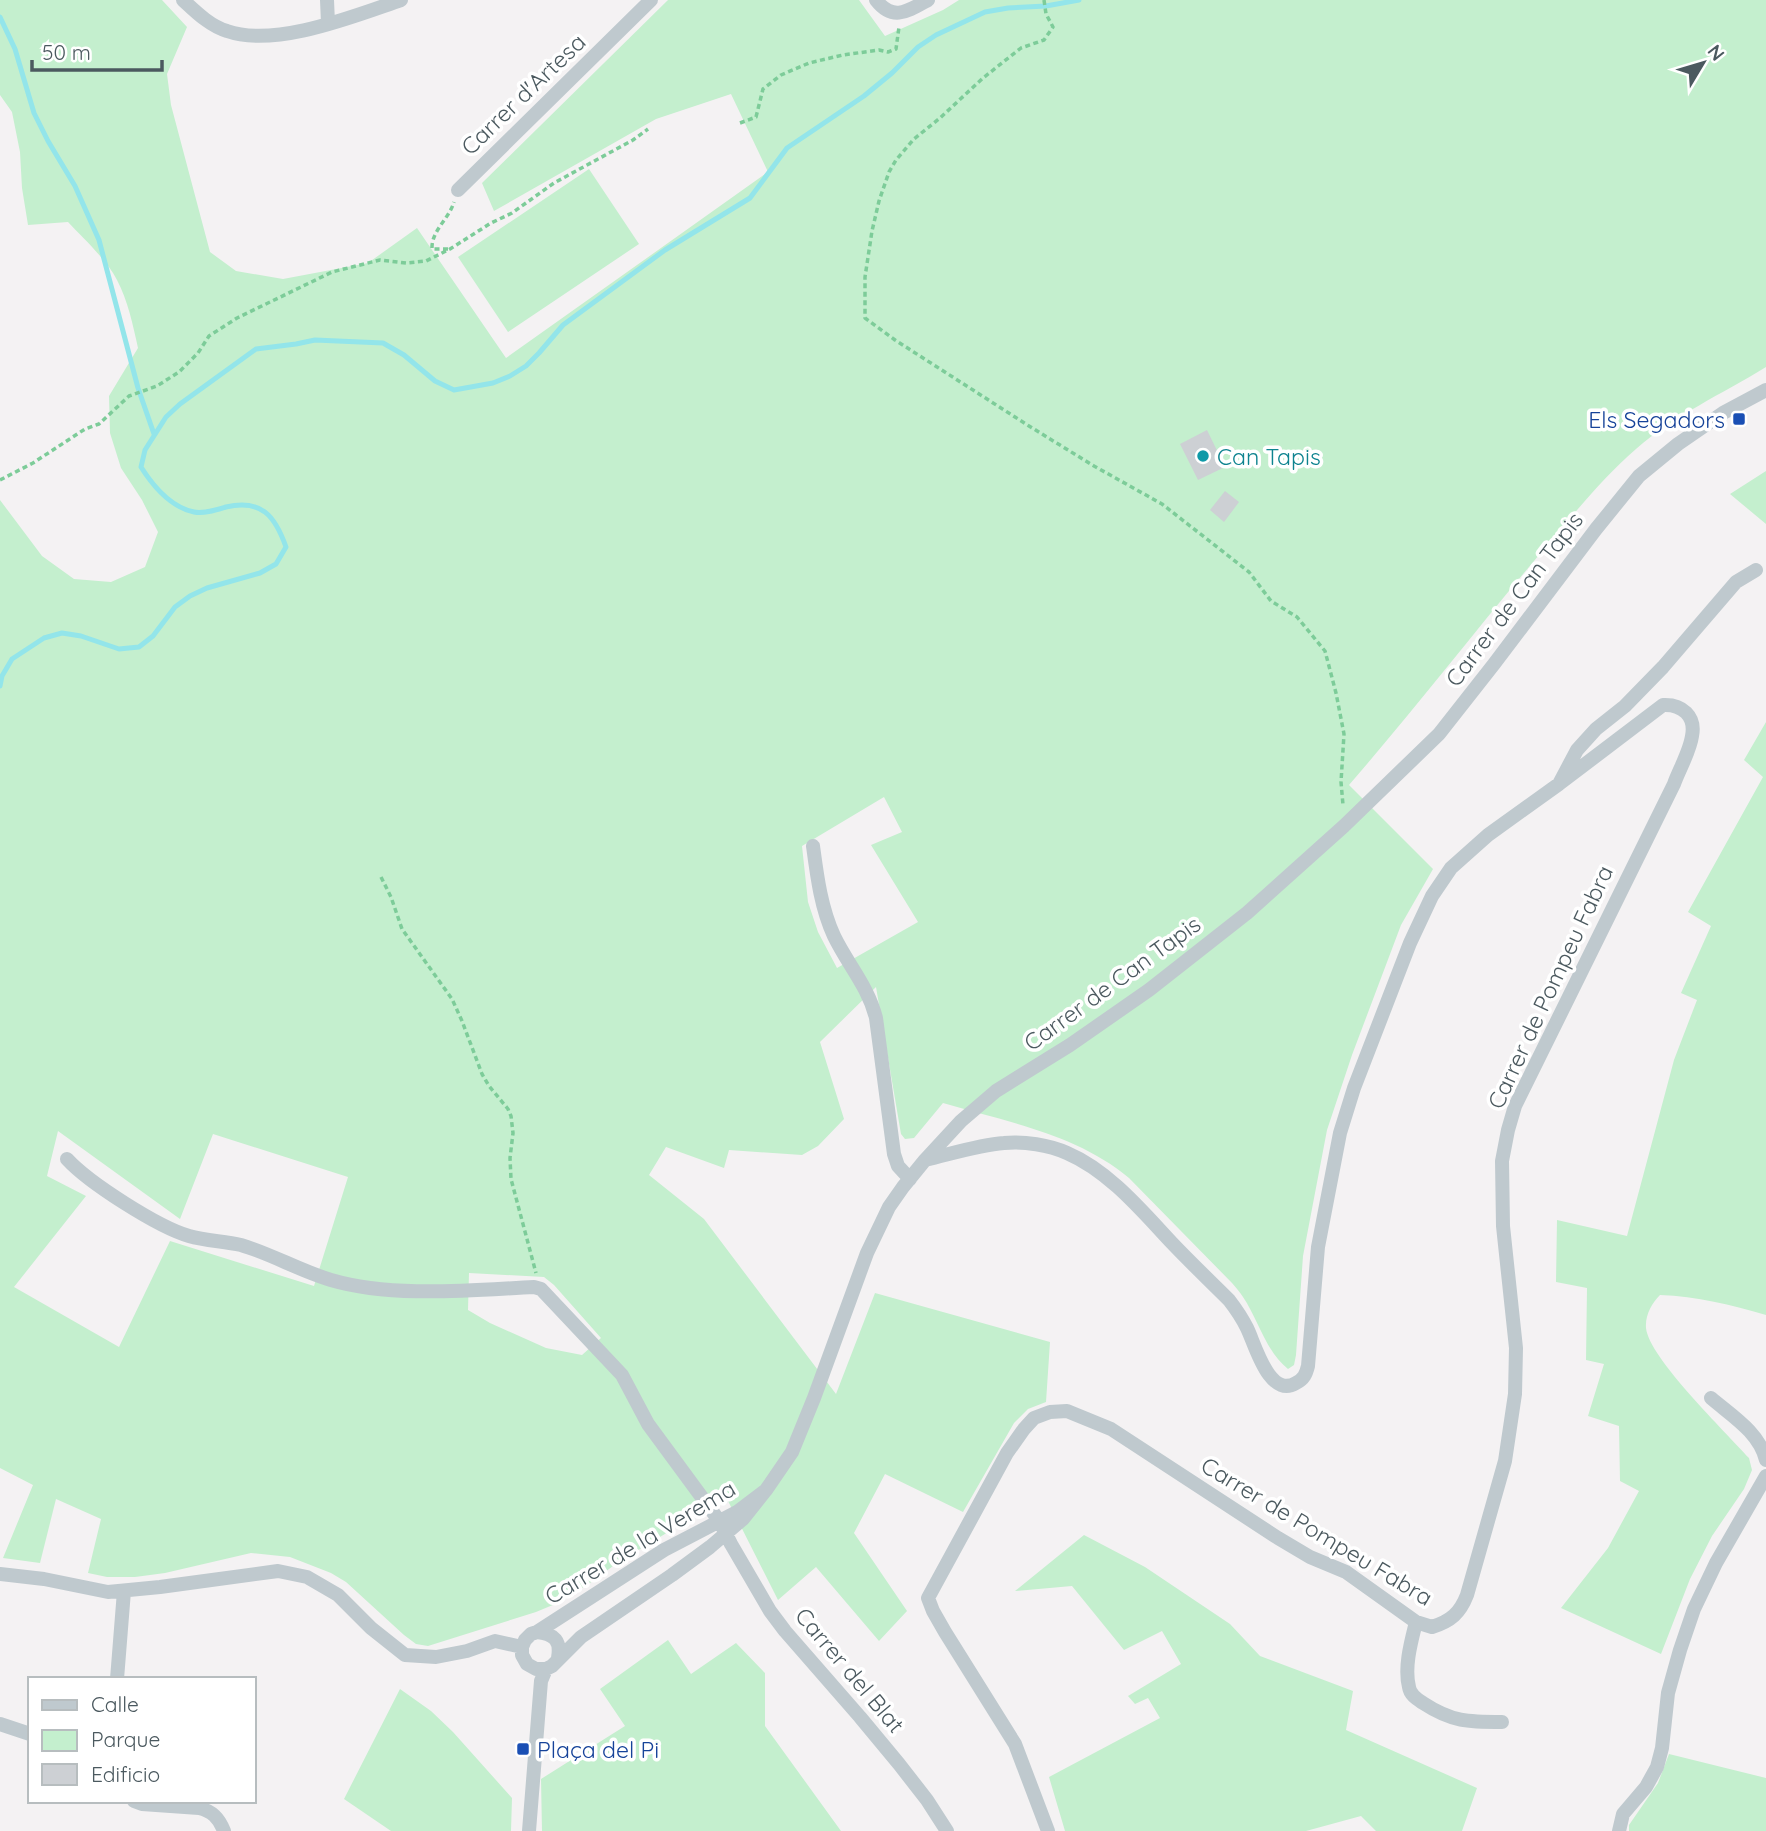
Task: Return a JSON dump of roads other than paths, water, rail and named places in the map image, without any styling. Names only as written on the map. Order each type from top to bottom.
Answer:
[{"type":"street","points":[[183,0],[215,26],[227,32],[271,37],[304,31],[401,0]]},
{"type":"street","points":[[327,0],[328,23]]},
{"type":"street","name":"Carrer d'Artesa","points":[[457,190],[651,0]]},
{"type":"street","points":[[876,0],[883,8],[895,13],[928,0]]},
{"type":"street","name":"Carrer de Can Tapis","points":[[558,1658],[581,1637],[672,1575],[723,1528],[743,1519],[766,1490],[792,1452],[867,1253],[889,1208],[910,1178],[961,1121],[996,1091],[1070,1045],[1149,989],[1247,913],[1344,826],[1439,734],[1639,476],[1678,444],[1723,413],[1766,390]]},
{"type":"street","points":[[925,1160],[1003,1143],[1022,1143],[1066,1153],[1085,1163],[1129,1198],[1229,1300],[1248,1332],[1261,1363],[1275,1381],[1290,1386],[1298,1382],[1305,1376],[1308,1366],[1318,1247],[1340,1133],[1354,1088],[1410,943],[1432,896],[1451,868],[1488,835],[1559,783],[1577,750],[1596,729],[1625,706],[1663,667],[1730,589],[1756,569]]},
{"type":"street","name":"Carrer de Pompeu Fabra","points":[[1048,1831],[1016,1744],[945,1632],[928,1598],[1007,1453],[1034,1418],[1050,1412],[1067,1411],[1111,1429],[1278,1538],[1346,1572],[1416,1622],[1432,1627],[1454,1618],[1461,1609],[1505,1461],[1515,1395],[1516,1348],[1503,1226],[1502,1161],[1508,1130],[1515,1106],[1674,784],[1692,737],[1693,725],[1682,708],[1673,704],[1663,705],[1559,783]]},
{"type":"street","points":[[813,846],[818,882],[834,936],[872,1004],[894,1154],[898,1166],[910,1178]]},
{"type":"street","name":"Carrer del Blat","points":[[67,1159],[94,1182],[170,1228],[197,1239],[243,1246],[332,1280],[394,1290],[541,1289],[622,1375],[648,1424],[723,1528],[770,1611],[899,1765],[947,1831]]},
{"type":"street","points":[[1711,1398],[1749,1430],[1766,1460]]},
{"type":"street","points":[[1619,1831],[1623,1814],[1646,1787],[1657,1767],[1662,1748],[1668,1693],[1694,1609],[1716,1563],[1766,1476]]},
{"type":"street","name":"Carrer de la Verema","points":[[537,1632],[664,1550],[723,1528]]},
{"type":"street","points":[[0,1574],[44,1579],[108,1592],[278,1571],[307,1577],[338,1595],[371,1628],[405,1655],[436,1657],[467,1651],[495,1641],[522,1647]]},
{"type":"street","points":[[117,1677],[124,1591]]},
{"type":"street","points":[[1416,1622],[1408,1663],[1411,1694],[1454,1719],[1502,1722]]},
{"type":"street","points":[[537,1632],[548,1633],[556,1639],[560,1649],[558,1658],[546,1669],[536,1669],[527,1664],[522,1655],[525,1640],[537,1632]]},
{"type":"street","points":[[529,1831],[541,1681],[546,1669]]},
{"type":"street","points":[[0,1724],[28,1733]]},
{"type":"street","points":[[139,1803],[206,1810],[215,1816],[224,1831]]},
{"type":"waterway","points":[[0,686],[2,676],[12,659],[44,638],[62,633],[81,636],[119,649],[139,647],[153,636],[175,607],[190,596],[207,588],[260,573],[276,564],[286,547],[277,527],[265,512],[258,508],[238,505],[202,512],[185,509],[163,495],[141,467],[145,450],[166,417],[256,349],[315,340],[383,343],[404,355],[435,381],[454,390],[493,383],[510,376],[526,366],[563,325],[665,250],[750,198],[787,148],[864,96],[918,47],[936,35],[985,12],[1079,0]]},
{"type":"waterway","points":[[0,17],[15,49],[34,113],[75,186],[99,240],[138,388],[154,434]]},
{"type":"place","name":"Els Segadors","points":[[1739,419]]},
{"type":"place","name":"Can Tapis","points":[[1203,456]]},
{"type":"place","name":"Plaça del Pi","points":[[523,1749]]}]
